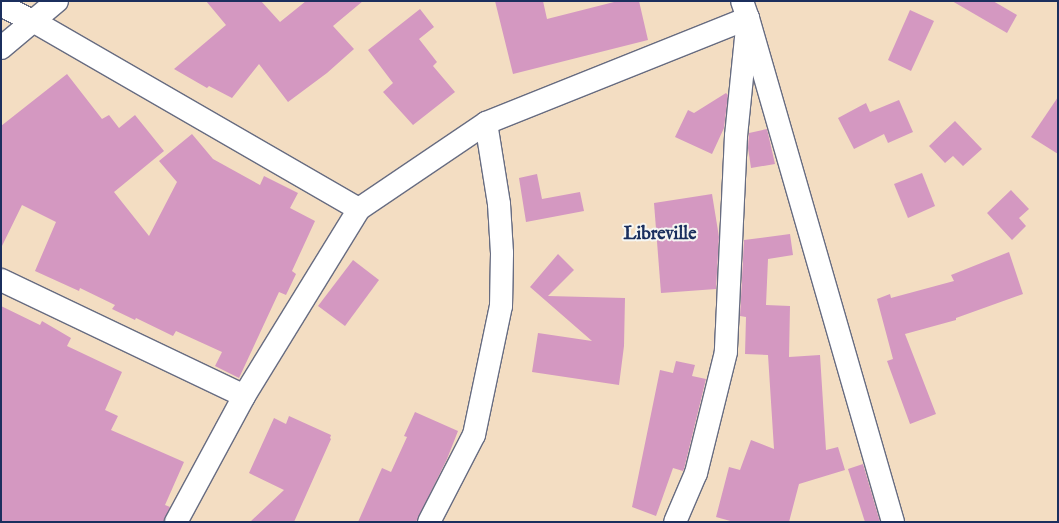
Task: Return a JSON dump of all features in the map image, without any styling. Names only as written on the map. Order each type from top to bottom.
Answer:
[{"type":"street","points":[[1,48],[57,1]]},
{"type":"street","points":[[1,5],[33,21],[359,209]]},
{"type":"street","points":[[176,522],[244,396],[359,209],[486,123],[745,9]]},
{"type":"street","points":[[675,522],[696,473],[726,352],[736,136],[745,9]]},
{"type":"street","points":[[745,9],[893,522]]},
{"type":"street","points":[[429,522],[474,435],[501,306],[502,254],[499,204],[486,123]]},
{"type":"street","points":[[1,280],[244,396]]},
{"type":"building","points":[[206,1],[261,1],[280,22],[306,1],[363,1],[333,26],[354,49],[327,73],[288,102],[259,64],[232,98],[209,86],[207,88],[174,69],[226,25]]},
{"type":"building","points":[[495,1],[543,1],[547,19],[618,1],[639,1],[648,40],[513,74]]},
{"type":"building","points":[[952,1],[993,1],[1017,15],[1007,33]]},
{"type":"building","points":[[420,9],[434,27],[419,39],[437,62],[433,66],[455,92],[413,125],[383,92],[393,83],[368,50]]},
{"type":"building","points":[[910,10],[934,21],[911,71],[888,60]]},
{"type":"building","points":[[67,74],[102,119],[109,115],[119,128],[135,115],[164,151],[114,192],[149,236],[177,182],[159,161],[192,134],[213,159],[260,185],[264,176],[298,193],[290,208],[315,221],[292,271],[296,274],[286,295],[279,292],[239,378],[215,366],[222,352],[176,331],[173,336],[136,318],[135,320],[112,309],[115,305],[80,288],[79,291],[35,271],[56,222],[22,205],[1,248],[1,126]]},
{"type":"building","points":[[726,93],[728,95],[724,128],[712,154],[675,137],[688,110],[694,113]]},
{"type":"building","points":[[1058,97],[1058,154],[1031,137]]},
{"type":"building","points":[[899,100],[913,132],[888,143],[884,134],[854,149],[838,118],[866,103],[870,112]]},
{"type":"building","points":[[955,121],[982,149],[963,166],[953,156],[945,163],[929,146]]},
{"type":"building","points":[[767,129],[775,164],[751,168],[748,148],[749,133]]},
{"type":"building","points":[[922,173],[935,206],[908,218],[894,184]]},
{"type":"building","points":[[537,174],[542,199],[580,192],[584,211],[526,222],[519,178]]},
{"type":"building","points":[[1011,190],[1029,209],[1019,218],[1026,226],[1012,240],[987,213]]},
{"type":"building","points":[[712,194],[719,237],[716,289],[661,293],[654,203]]},
{"type":"building","points":[[790,234],[793,255],[768,259],[766,305],[790,306],[789,357],[820,355],[826,450],[838,447],[845,470],[799,484],[789,522],[734,522],[716,517],[729,467],[740,470],[751,440],[774,449],[768,355],[745,354],[746,317],[740,316],[744,240]]},
{"type":"building","points":[[1009,252],[1023,294],[956,318],[956,320],[905,334],[936,414],[910,424],[887,361],[893,359],[877,299],[890,294],[891,298],[954,281],[951,275]]},
{"type":"building","points":[[558,254],[574,270],[548,296],[625,298],[624,346],[619,385],[532,372],[538,333],[592,341],[530,287]]},
{"type":"building","points":[[353,260],[379,280],[345,326],[318,306]]},
{"type":"building","points":[[1,306],[40,325],[42,321],[71,338],[67,346],[122,372],[105,410],[118,416],[111,430],[184,462],[165,505],[170,507],[164,522],[1,522]]},
{"type":"building","points":[[676,361],[695,365],[692,376],[706,379],[684,469],[683,471],[673,468],[656,516],[632,507],[660,370],[673,373]]},
{"type":"building","points":[[415,412],[458,431],[447,459],[416,522],[358,522],[382,468],[391,472],[407,437],[404,436]]},
{"type":"building","points":[[289,416],[331,435],[331,439],[294,522],[250,522],[284,490],[249,473],[274,418],[286,424]]},
{"type":"building","points":[[863,464],[880,522],[865,522],[848,469]]},
{"type":"district","name":"Libreville","points":[[660,235]]}]
